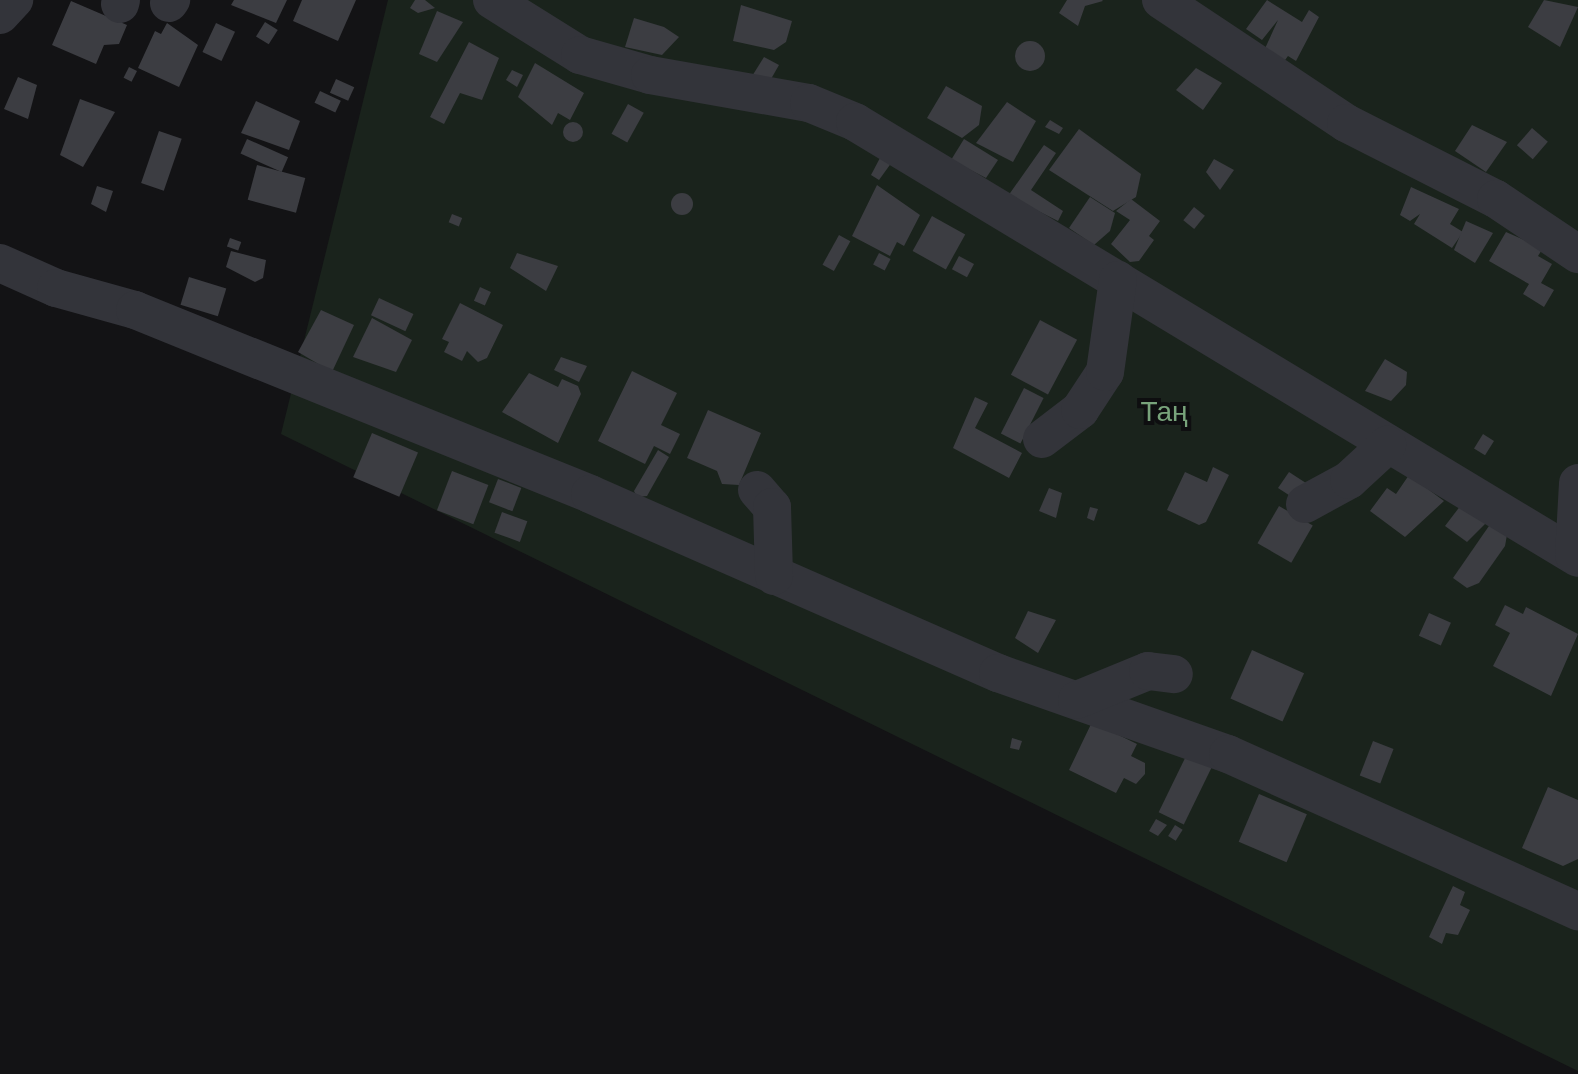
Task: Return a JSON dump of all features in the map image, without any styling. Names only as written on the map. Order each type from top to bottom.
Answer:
[{"type":"street","points":[[0,15],[14,0]]},
{"type":"street","points":[[492,0],[580,55],[838,114],[1576,557],[1578,483]]},
{"type":"street","points":[[1162,0],[1346,123],[1496,200],[1578,254]]},
{"type":"street","points":[[0,264],[135,310],[590,494],[774,576],[1077,700],[1228,754],[1578,911]]},
{"type":"street","points":[[1042,439],[1080,410],[1106,372],[1118,280]]},
{"type":"street","points":[[1305,504],[1349,480],[1387,445]]},
{"type":"street","points":[[757,490],[772,507],[774,576]]},
{"type":"street","points":[[1077,700],[1148,671],[1174,674]]},
{"type":"green space","name":"Таң","points":[[388,0],[1578,0],[1578,1071],[281,434]]},
{"type":"building","points":[[234,0],[287,0],[276,23],[231,5]]},
{"type":"building","points":[[302,0],[356,0],[338,41],[293,21]]},
{"type":"building","points":[[415,0],[425,0],[435,8],[418,13],[410,8]]},
{"type":"building","points":[[1067,0],[1103,1],[1085,6],[1078,26],[1059,13]]},
{"type":"building","points":[[1267,0],[1302,22],[1309,10],[1319,17],[1296,61],[1288,56],[1280,67],[1262,55],[1278,20],[1262,40],[1246,29]]},
{"type":"building","points":[[1544,0],[1578,7],[1560,47],[1528,27]]},
{"type":"building","points":[[71,1],[127,25],[119,44],[104,45],[96,64],[52,45]]},
{"type":"building","points":[[741,5],[792,21],[786,42],[774,50],[733,41]]},
{"type":"building","points":[[437,11],[463,22],[437,62],[419,54]]},
{"type":"building","points":[[634,18],[664,27],[679,37],[662,55],[625,47]]},
{"type":"building","points":[[265,22],[278,30],[269,44],[256,36]]},
{"type":"building","points":[[167,23],[198,45],[179,87],[138,68],[155,31],[161,34]]},
{"type":"building","points":[[216,23],[235,32],[222,61],[202,52]]},
{"type":"building","points":[[1030,41],[1044,50],[1045,56],[1036,70],[1030,71],[1016,62],[1015,56],[1024,42]]},
{"type":"building","points":[[469,42],[499,58],[482,100],[460,93],[444,124],[430,117]]},
{"type":"building","points":[[764,57],[779,65],[767,86],[749,81]]},
{"type":"building","points":[[535,63],[584,93],[570,120],[558,113],[552,125],[518,97]]},
{"type":"building","points":[[129,67],[137,71],[132,82],[124,78]]},
{"type":"building","points":[[1196,68],[1222,83],[1203,110],[1176,90]]},
{"type":"building","points":[[512,70],[523,75],[517,87],[506,80]]},
{"type":"building","points":[[18,77],[37,85],[28,119],[4,109]]},
{"type":"building","points":[[336,79],[354,87],[348,101],[330,93]]},
{"type":"building","points":[[946,86],[982,106],[979,125],[962,138],[927,118]]},
{"type":"building","points":[[320,91],[341,101],[335,113],[315,103]]},
{"type":"building","points":[[80,99],[115,112],[83,167],[60,155]]},
{"type":"building","points":[[256,101],[300,121],[289,150],[241,133]]},
{"type":"building","points":[[1007,102],[1036,121],[1013,162],[976,143]]},
{"type":"building","points":[[628,104],[644,113],[627,142],[612,134]]},
{"type":"building","points":[[1050,120],[1063,128],[1059,134],[1045,127]]},
{"type":"building","points":[[573,122],[583,132],[573,142],[563,132]]},
{"type":"building","points":[[1472,125],[1507,142],[1486,172],[1455,151]]},
{"type":"building","points":[[1532,128],[1548,142],[1533,159],[1517,145]]},
{"type":"building","points":[[1079,129],[1141,174],[1136,197],[1113,211],[1049,170]]},
{"type":"building","points":[[159,131],[182,139],[164,191],[141,183]]},
{"type":"building","points":[[247,139],[288,157],[282,172],[240,154]]},
{"type":"building","points":[[964,139],[998,160],[986,178],[951,160]]},
{"type":"building","points":[[1044,145],[1056,153],[1031,190],[1063,211],[1058,221],[1008,196]]},
{"type":"building","points":[[881,156],[892,162],[879,180],[871,175]]},
{"type":"building","points":[[1214,159],[1234,170],[1220,190],[1206,172]]},
{"type":"building","points":[[257,165],[305,178],[296,213],[248,200]]},
{"type":"building","points":[[877,185],[920,215],[904,246],[897,242],[890,256],[852,236]]},
{"type":"building","points":[[97,186],[113,191],[106,212],[91,204]]},
{"type":"building","points":[[1411,187],[1459,209],[1450,224],[1463,232],[1452,248],[1414,224],[1420,214],[1410,221],[1400,215]]},
{"type":"building","points":[[682,193],[690,196],[690,212],[682,215],[674,212],[671,204],[674,196]]},
{"type":"building","points":[[1090,197],[1115,213],[1110,231],[1094,245],[1069,228]]},
{"type":"building","points":[[1131,199],[1160,221],[1149,236],[1154,240],[1139,261],[1130,262],[1111,244],[1130,220],[1116,211]]},
{"type":"building","points":[[1194,207],[1205,216],[1194,229],[1183,220]]},
{"type":"building","points":[[452,214],[462,218],[459,226],[449,222]]},
{"type":"building","points":[[932,216],[965,234],[946,269],[913,251]]},
{"type":"building","points":[[1466,221],[1493,233],[1475,263],[1454,250]]},
{"type":"building","points":[[1506,232],[1543,248],[1538,256],[1552,264],[1541,283],[1554,290],[1544,307],[1523,294],[1529,284],[1489,261]]},
{"type":"building","points":[[839,235],[850,241],[834,271],[823,265]]},
{"type":"building","points":[[230,238],[241,242],[238,251],[227,246]]},
{"type":"building","points":[[231,251],[266,260],[263,278],[255,282],[226,267]]},
{"type":"building","points":[[517,253],[558,266],[546,291],[510,268]]},
{"type":"building","points":[[879,253],[891,259],[885,270],[873,265]]},
{"type":"building","points":[[959,256],[974,264],[967,277],[952,269]]},
{"type":"building","points":[[189,277],[226,288],[218,316],[181,305]]},
{"type":"building","points":[[480,287],[491,292],[485,306],[474,301]]},
{"type":"building","points":[[379,298],[413,314],[405,331],[371,315]]},
{"type":"building","points":[[460,303],[503,325],[487,358],[478,362],[467,351],[462,361],[444,352],[449,342],[442,339]]},
{"type":"building","points":[[321,310],[354,325],[332,372],[298,352]]},
{"type":"building","points":[[372,318],[412,340],[396,372],[353,357]]},
{"type":"building","points":[[1040,320],[1077,340],[1048,394],[1011,375]]},
{"type":"building","points":[[561,357],[587,366],[579,382],[554,370]]},
{"type":"building","points":[[1385,359],[1407,372],[1406,385],[1391,401],[1365,391]]},
{"type":"building","points":[[632,371],[677,393],[661,425],[680,434],[670,454],[654,446],[645,464],[598,441]]},
{"type":"building","points":[[529,373],[558,387],[562,379],[578,386],[581,394],[558,443],[502,412]]},
{"type":"building","points":[[1024,388],[1044,398],[1020,443],[1001,433]]},
{"type":"building","points":[[975,397],[988,403],[975,428],[1022,453],[1009,478],[953,448]]},
{"type":"building","points":[[708,410],[761,433],[739,485],[722,484],[717,471],[687,458]]},
{"type":"building","points":[[372,433],[418,453],[399,497],[353,477]]},
{"type":"building","points":[[1483,434],[1494,441],[1485,455],[1474,448]]},
{"type":"building","points":[[658,450],[669,457],[647,496],[637,497],[634,491]]},
{"type":"building","points":[[1213,467],[1229,475],[1206,522],[1199,525],[1167,510],[1185,472],[1207,482]]},
{"type":"building","points":[[452,471],[488,485],[473,524],[437,510]]},
{"type":"building","points":[[1289,472],[1309,485],[1295,499],[1278,488]]},
{"type":"building","points":[[1409,475],[1444,501],[1405,537],[1370,511],[1387,488],[1396,494]]},
{"type":"building","points":[[498,479],[521,488],[512,511],[489,502]]},
{"type":"building","points":[[1049,488],[1062,493],[1056,518],[1039,511]]},
{"type":"building","points":[[1461,505],[1486,523],[1467,542],[1445,526]]},
{"type":"building","points":[[1279,506],[1313,526],[1291,563],[1258,543]]},
{"type":"building","points":[[1090,507],[1098,509],[1094,521],[1087,518]]},
{"type":"building","points":[[502,512],[527,521],[520,542],[494,533]]},
{"type":"building","points":[[1491,523],[1507,535],[1505,546],[1479,583],[1467,588],[1453,578]]},
{"type":"building","points":[[1505,605],[1523,614],[1526,607],[1578,634],[1551,696],[1493,666],[1510,633],[1495,625]]},
{"type":"building","points":[[1028,611],[1056,620],[1038,653],[1015,638]]},
{"type":"building","points":[[1429,613],[1451,623],[1441,646],[1419,636]]},
{"type":"building","points":[[1252,650],[1304,673],[1283,722],[1230,698]]},
{"type":"building","points":[[1092,722],[1137,744],[1131,756],[1145,763],[1145,774],[1136,784],[1124,778],[1116,793],[1069,770]]},
{"type":"building","points":[[1012,738],[1022,741],[1019,750],[1010,748]]},
{"type":"building","points":[[1373,741],[1394,749],[1380,783],[1360,776]]},
{"type":"building","points":[[1188,752],[1213,764],[1184,824],[1159,812]]},
{"type":"building","points":[[1548,787],[1578,800],[1578,859],[1563,866],[1522,848]]},
{"type":"building","points":[[1259,794],[1307,814],[1287,862],[1239,842]]},
{"type":"building","points":[[1156,819],[1167,825],[1158,836],[1149,831]]},
{"type":"building","points":[[1175,825],[1183,830],[1176,841],[1168,836]]},
{"type":"building","points":[[1453,886],[1465,892],[1460,905],[1470,910],[1458,935],[1446,933],[1442,944],[1429,937]]}]
